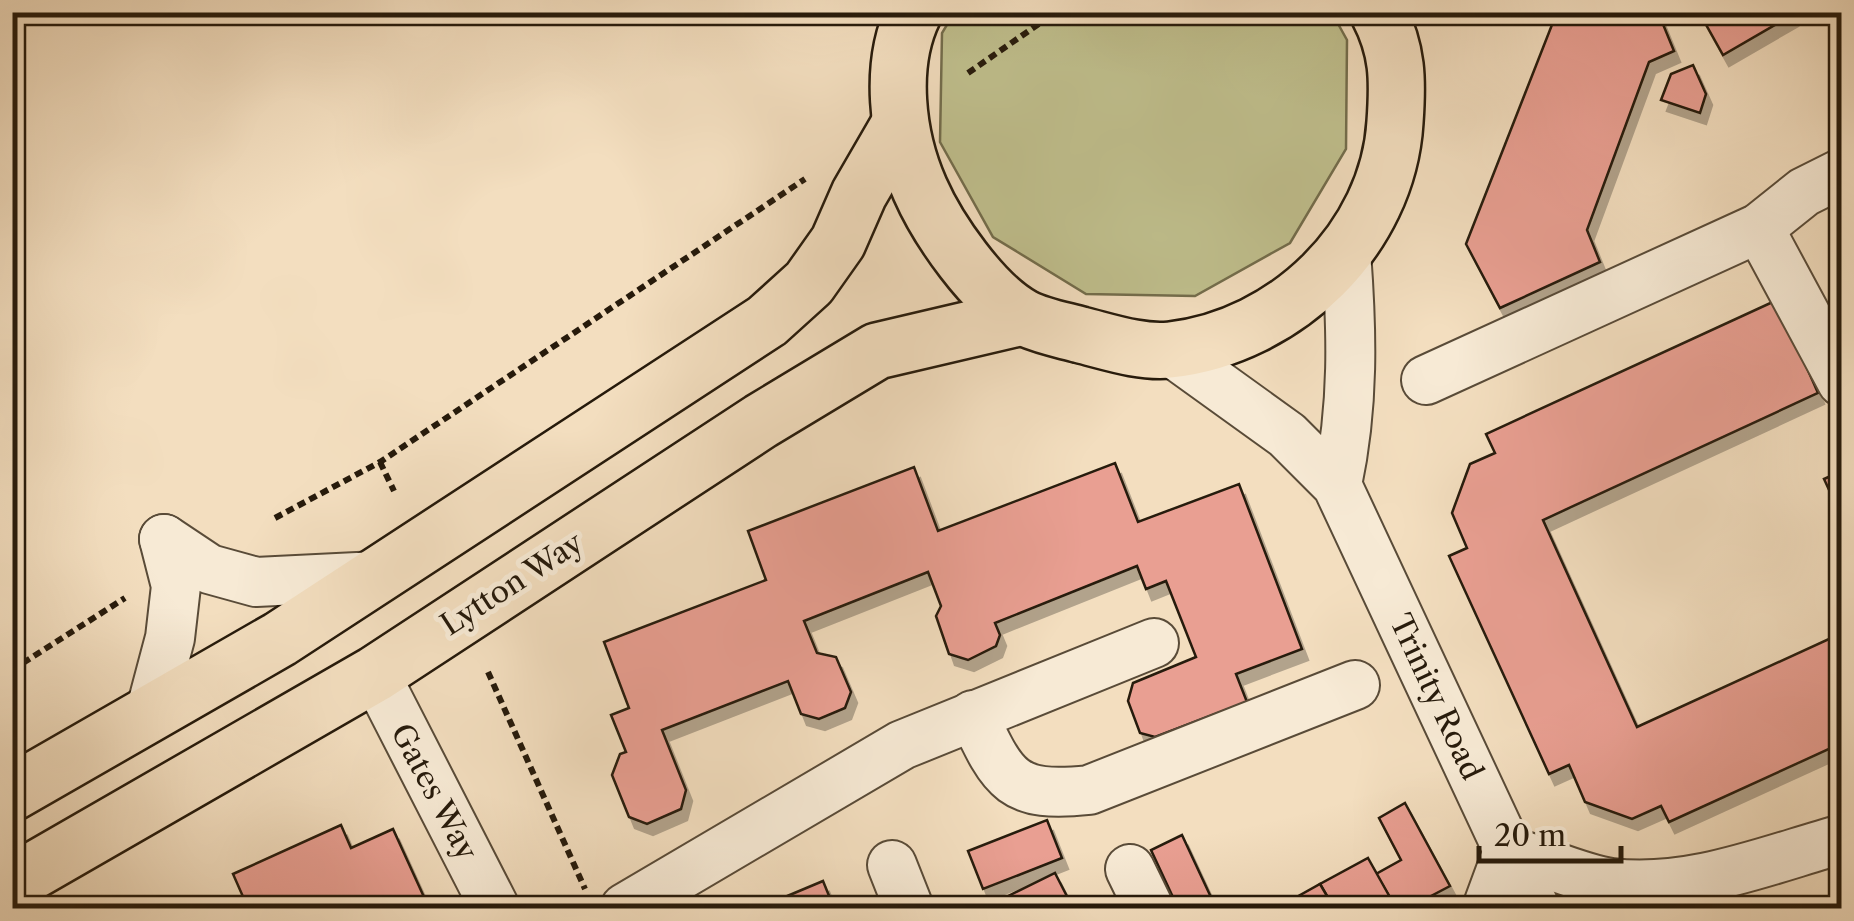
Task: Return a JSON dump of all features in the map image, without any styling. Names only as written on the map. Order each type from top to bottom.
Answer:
[{"type":"main road","name":"Lytton Way","points":[[914,12],[900,68],[900,125],[931,214],[982,280],[1022,317],[1126,347],[1169,350],[1221,337],[1286,307],[1346,252],[1372,211],[1393,153],[1397,22]]},
{"type":"main road","points":[[12,793],[148,717],[378,576],[767,321],[810,283],[838,242],[859,194],[900,125]]},
{"type":"main road","name":"Lytton Way","points":[[12,883],[375,674],[761,421],[877,351],[1022,317]]},
{"type":"street","points":[[1426,380],[1759,228],[1823,182]]},
{"type":"street","points":[[1759,228],[1842,382]]},
{"type":"street","points":[[1337,484],[1350,426],[1352,334],[1346,252]]},
{"type":"street","name":"Trinity Road","points":[[1169,350],[1287,435],[1337,484],[1536,908]]},
{"type":"street","points":[[148,717],[170,638],[176,586],[164,539],[209,569],[256,582],[378,576]]},
{"type":"street","points":[[609,907],[902,745],[1154,643]]},
{"type":"street","name":"Gates Way","points":[[375,674],[495,908]]},
{"type":"street","points":[[973,715],[999,770],[1020,788],[1045,794],[1089,790],[1354,685]]},
{"type":"street","points":[[1487,908],[1508,851],[1609,883],[1647,884],[1690,882],[1842,839]]},
{"type":"street","points":[[892,865],[909,908]]},
{"type":"path","points":[[968,73],[1056,12]]},
{"type":"path","points":[[274,518],[380,462],[805,179]]},
{"type":"path","points":[[380,462],[394,491]]},
{"type":"path","points":[[12,670],[139,590]]},
{"type":"path","points":[[488,672],[609,907]]},
{"type":"green space","points":[[954,13],[1332,13],[1347,40],[1346,149],[1290,243],[1195,296],[1086,294],[993,237],[940,142],[942,33]]},
{"type":"building","points":[[1557,12],[1658,12],[1674,51],[1649,62],[1587,230],[1600,262],[1500,308],[1466,244]]},
{"type":"building","points":[[1699,12],[1790,12],[1792,15],[1723,55]]},
{"type":"building","points":[[1693,65],[1706,94],[1700,113],[1661,100],[1671,74]]},
{"type":"building","points":[[1777,300],[1818,393],[1543,520],[1637,727],[1842,633],[1842,743],[1669,822],[1661,806],[1632,819],[1585,802],[1569,765],[1549,774],[1449,556],[1467,548],[1452,513],[1470,464],[1495,453],[1486,434]]},
{"type":"building","points":[[1115,463],[1138,522],[1239,484],[1302,649],[1236,674],[1247,702],[1155,737],[1140,733],[1128,701],[1133,683],[1196,657],[1166,581],[1146,589],[1137,566],[995,623],[1000,635],[996,646],[968,660],[949,654],[936,616],[941,606],[928,572],[804,621],[817,653],[836,657],[851,692],[845,708],[819,719],[801,714],[788,681],[662,730],[686,790],[681,809],[647,824],[629,817],[612,775],[620,754],[626,752],[611,715],[629,708],[604,642],[766,580],[748,531],[914,467],[938,531]]},
{"type":"building","points":[[1842,471],[1842,502],[1836,505],[1824,479]]},
{"type":"building","points":[[1405,803],[1450,886],[1408,908],[1396,908],[1376,874],[1401,860],[1379,818]]},
{"type":"building","points":[[1047,820],[1062,858],[983,889],[968,851]]},
{"type":"building","points":[[341,825],[351,848],[393,829],[429,908],[248,908],[233,874]]},
{"type":"building","points":[[1182,835],[1216,908],[1178,908],[1151,850]]},
{"type":"building","points":[[1368,858],[1396,908],[1334,908],[1320,884]]},
{"type":"building","points":[[1055,873],[1073,908],[1004,908],[1000,900]]},
{"type":"building","points":[[823,881],[834,908],[776,908],[773,902]]},
{"type":"building","points":[[1320,884],[1334,908],[1277,908]]}]
